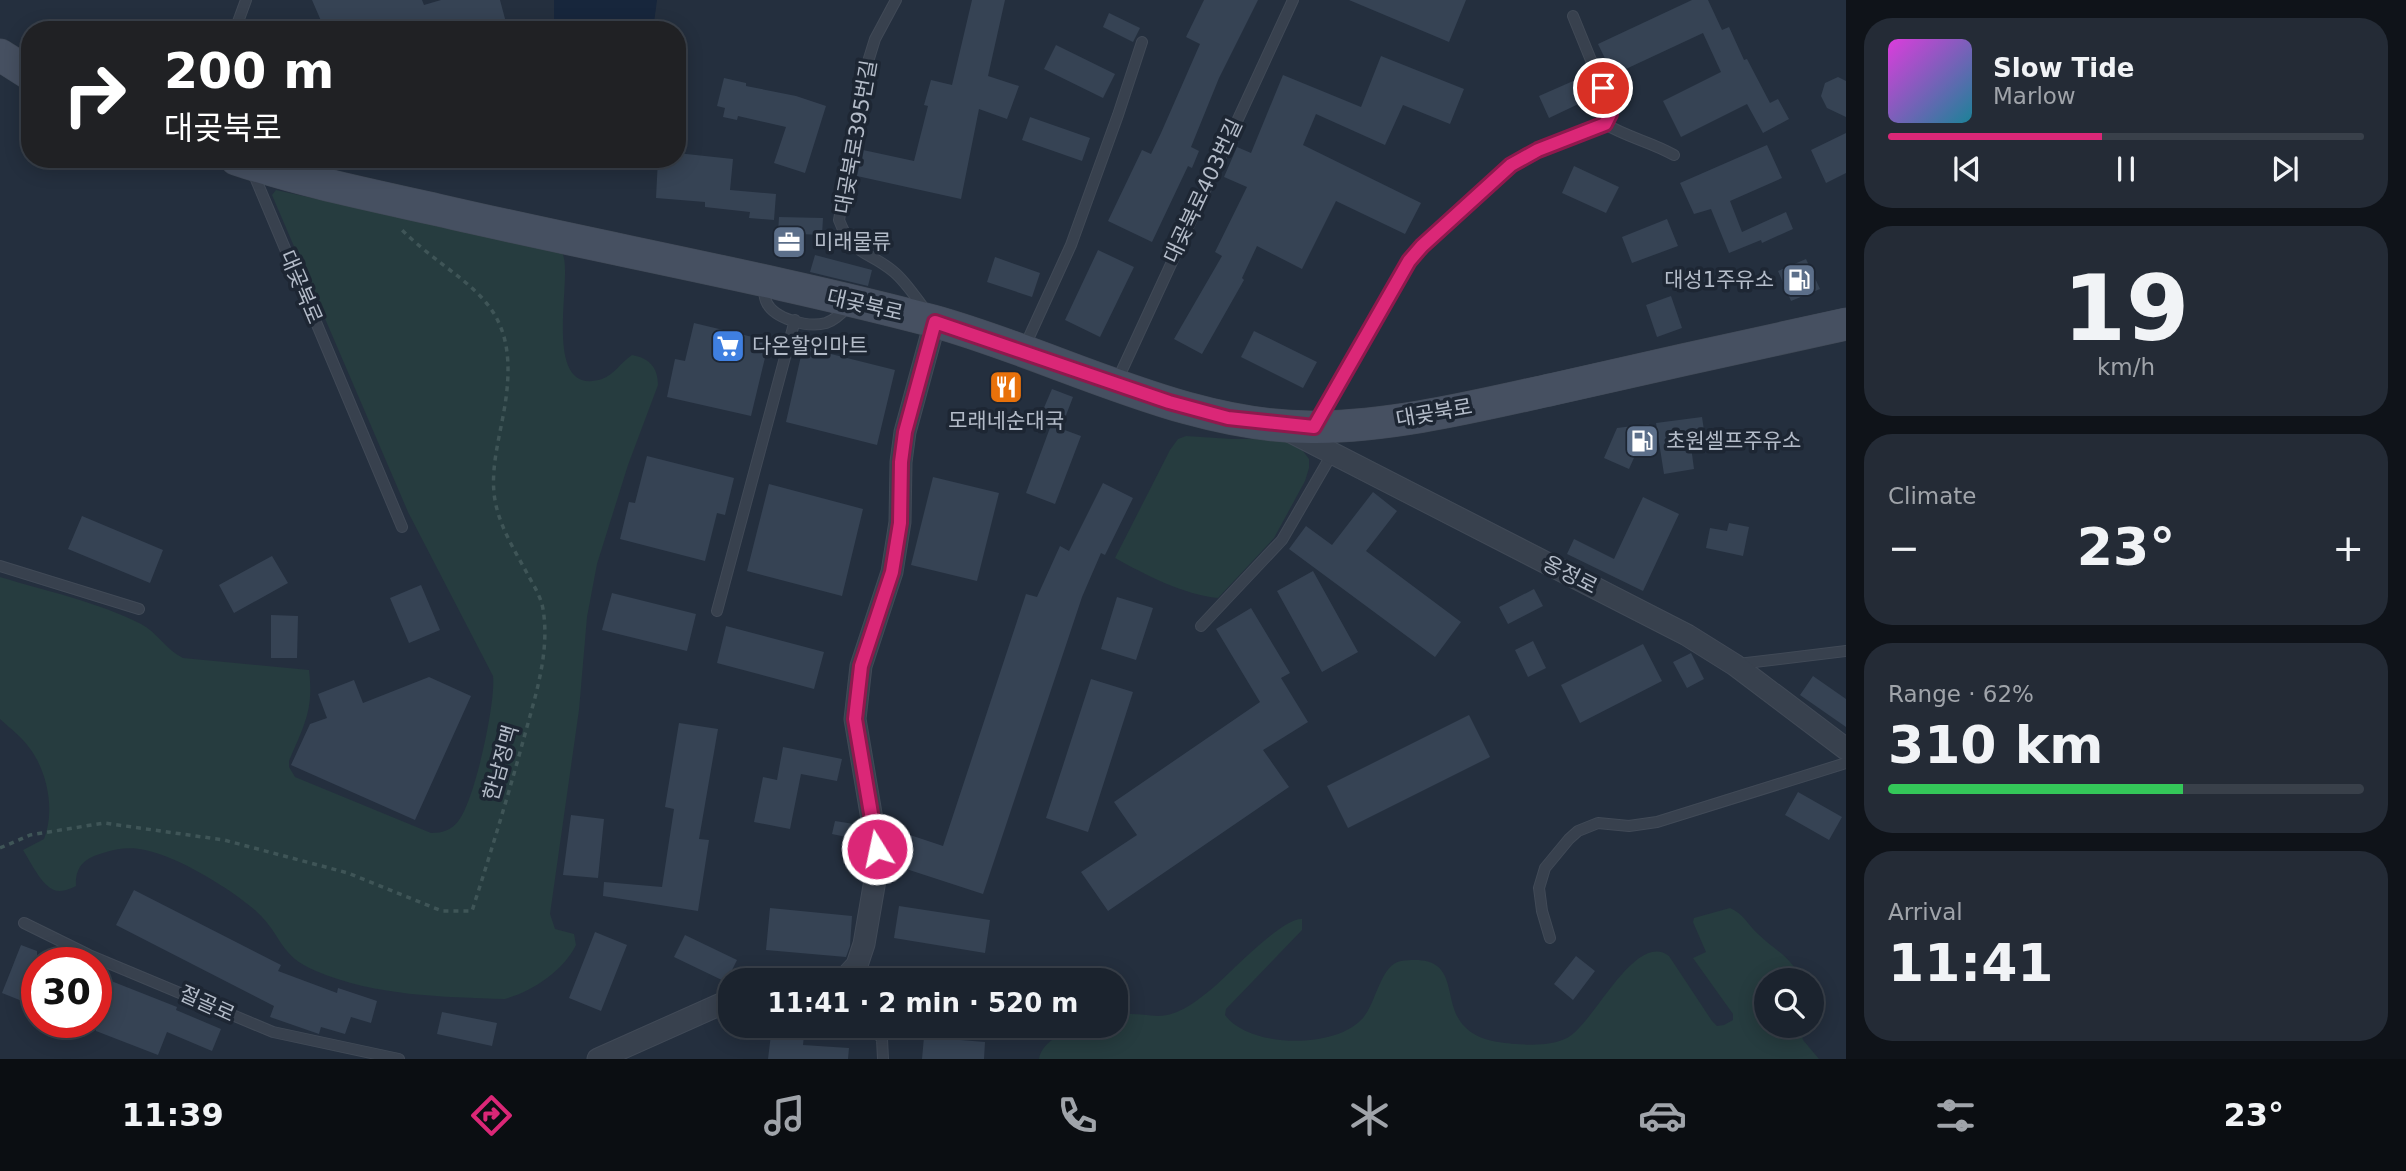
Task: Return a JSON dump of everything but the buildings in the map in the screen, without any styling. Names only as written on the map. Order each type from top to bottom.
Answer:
[{"type":"street","points":[[0,55],[21,68]]},
{"type":"street","name":"대곶북로","points":[[267,168],[378,196],[935,322],[1169,402],[1228,418],[1279,425],[1314,427],[1372,424],[1464,409],[1846,324]]},
{"type":"street","points":[[854,968],[864,944],[877,849],[855,719],[861,666],[892,572],[900,523],[901,462],[905,432],[935,322]]},
{"type":"street","name":"옹정로","points":[[1279,425],[1687,635],[1735,664],[1846,749]]},
{"type":"street","points":[[608,1057],[718,1006]]},
{"type":"lane","points":[[238,21],[246,0]]},
{"type":"lane","name":"대곶북로395번길","points":[[895,0],[875,40],[867,65],[839,220],[855,249],[884,264],[898,275],[935,322]]},
{"type":"lane","name":"대곶북로403번길","points":[[1116,384],[1132,344],[1203,198],[1293,0]]},
{"type":"lane","points":[[1314,427],[1409,261],[1422,246],[1511,165],[1538,150],[1605,124],[1610,114],[1608,102],[1573,16]]},
{"type":"lane","points":[[1023,351],[1071,245],[1142,42]]},
{"type":"lane","points":[[1605,124],[1626,136],[1655,144],[1674,155]]},
{"type":"lane","name":"대곶북로","points":[[246,168],[402,527]]},
{"type":"lane","points":[[763,281],[766,301],[771,309],[779,315],[796,320],[824,323],[842,313],[851,302]]},
{"type":"lane","points":[[717,611],[796,320]]},
{"type":"lane","points":[[1201,626],[1282,540],[1332,454]]},
{"type":"lane","points":[[0,566],[139,609]]},
{"type":"lane","points":[[1735,664],[1846,651]]},
{"type":"lane","points":[[1550,938],[1539,898],[1541,877],[1556,854],[1578,831],[1598,823],[1629,826],[1657,822],[1846,762]]},
{"type":"lane","name":"절골로","points":[[24,923],[89,955],[273,1032],[399,1059]]},
{"type":"lane","points":[[881,1038],[883,1059]]},
{"type":"path","name":"한남정맥","points":[[0,848],[30,835],[104,823],[224,840],[348,873],[442,911],[472,911],[512,784],[538,686],[545,648],[543,606],[505,532],[494,493],[508,372],[501,329],[487,301],[405,234],[378,196]]},
{"type":"green space","points":[[276,190],[562,253],[565,265],[563,331],[565,353],[571,370],[582,380],[602,379],[632,355],[648,361],[656,373],[658,385],[628,465],[597,564],[587,617],[579,710],[550,914],[555,929],[574,934],[576,945],[563,963],[546,979],[505,999],[409,994],[362,986],[316,971],[295,959],[247,903],[204,875],[158,853],[130,848],[97,855],[86,860],[79,868],[76,886],[60,891],[43,882],[23,850],[44,839],[49,817],[48,793],[42,770],[31,750],[0,719],[0,577],[90,603],[124,616],[147,627],[183,658],[309,670],[309,707],[289,761],[289,767],[295,777],[431,833],[450,829],[465,809],[483,750],[491,707],[493,676],[408,512],[272,195]]},
{"type":"green space","points":[[1186,436],[1285,439],[1303,451],[1309,459],[1305,481],[1274,538],[1218,598],[1178,588],[1115,558],[1170,450],[1178,439]]},
{"type":"green space","points":[[1730,908],[1739,913],[1786,958],[1794,968],[1754,968],[1754,1038],[1802,1038],[1819,1059],[1039,1059],[1045,1046],[1055,1038],[1128,1038],[1128,1014],[1158,1016],[1181,1010],[1214,987],[1270,936],[1293,921],[1302,919],[1302,930],[1226,1009],[1225,1015],[1252,1034],[1291,1041],[1312,1040],[1348,1029],[1366,1014],[1383,977],[1394,964],[1421,960],[1434,964],[1442,971],[1457,1016],[1470,1032],[1488,1040],[1528,1045],[1548,1044],[1567,1038],[1578,1029],[1629,967],[1643,956],[1656,951],[1669,956],[1712,1021],[1717,1026],[1724,1025],[1733,1020],[1733,1014],[1693,958],[1706,952],[1693,922],[1694,918]]},
{"type":"water","points":[[554,0],[657,0],[654,21],[554,21]]},
{"type":"place","name":"미래물류","points":[[789,242]]},
{"type":"place","name":"대성1주유소","points":[[1799,280]]},
{"type":"place","name":"다온할인마트","points":[[728,346]]},
{"type":"place","name":"모래네순대국","points":[[1006,387]]},
{"type":"place","name":"초원셀프주유소","points":[[1642,441]]},
{"type":"route","points":[[877,849],[855,719],[861,666],[892,572],[900,523],[901,462],[905,432],[935,322],[1169,402],[1228,418],[1314,427],[1409,261],[1511,165],[1538,150],[1605,124],[1610,114],[1603,88]]}]
